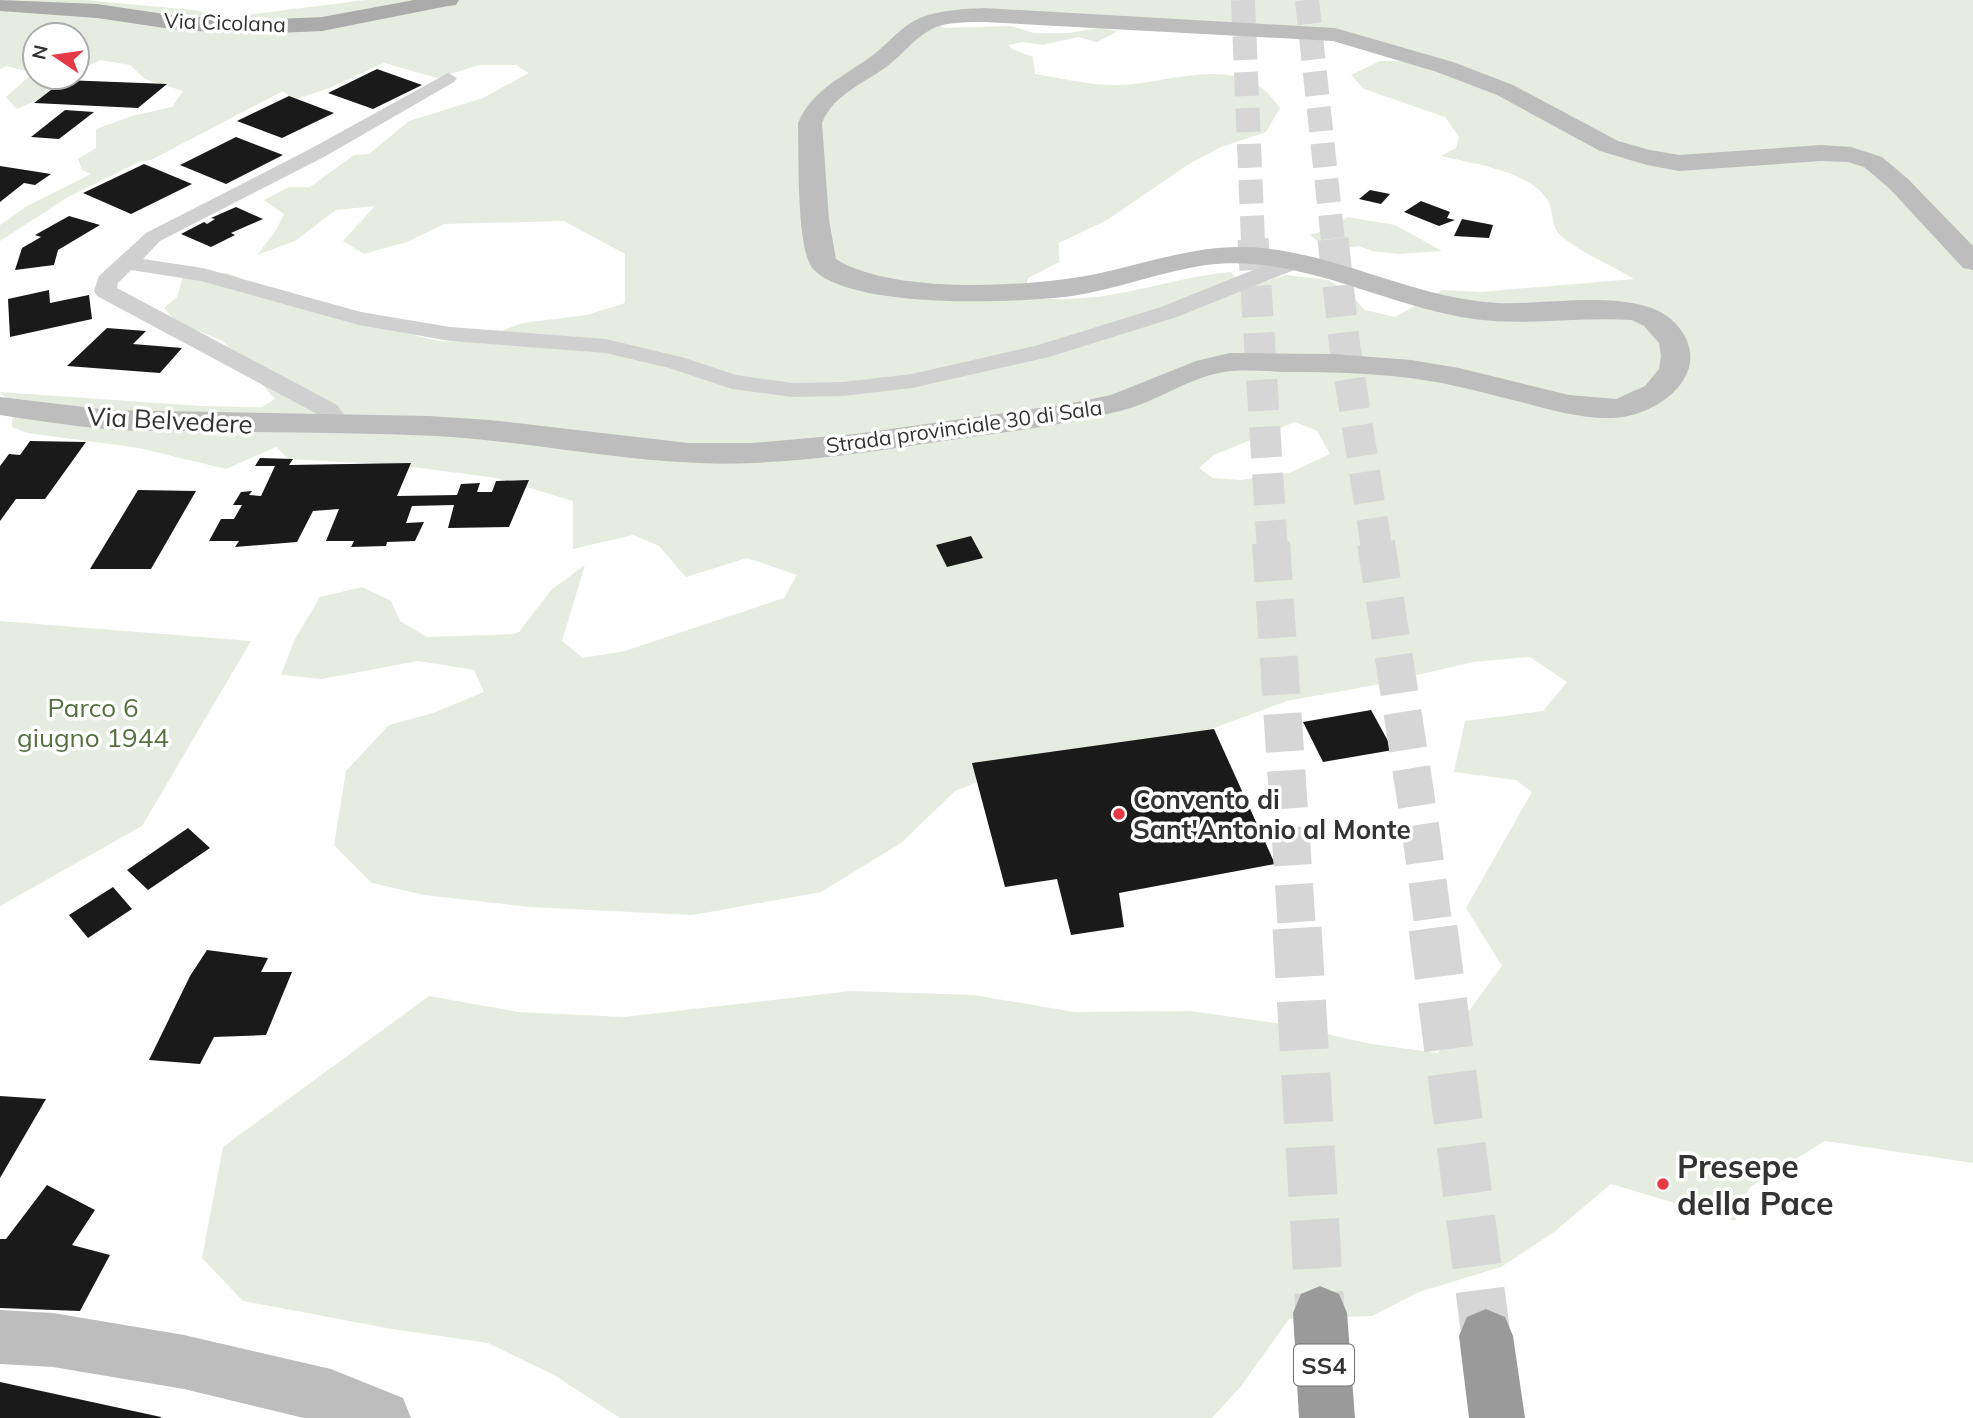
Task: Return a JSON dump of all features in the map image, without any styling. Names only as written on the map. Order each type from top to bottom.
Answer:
[{"type":"highway","name":"SS4","points":[[1320,1313],[1328,1418]]},
{"type":"highway","points":[[1486,1336],[1497,1418]]},
{"type":"main road","name":"Via Cicolana","points":[[0,5],[97,11],[178,23],[256,27],[322,24],[448,0]]},
{"type":"street","name":"Strada provinciale 30 di Sala","points":[[340,425],[490,429],[688,453],[752,453],[855,444],[1068,414],[1120,402],[1207,367],[1230,362],[1395,367],[1616,409],[1648,398],[1664,387],[1676,371],[1675,346],[1667,329],[1654,318],[1638,312],[1476,310],[1417,299],[1296,261],[1248,253],[1228,254],[1073,287],[1017,292],[909,289],[874,286],[852,280],[825,265],[819,256],[814,223],[810,123],[814,111],[831,93],[880,61],[919,27],[952,17],[984,15],[1335,35],[1398,52],[1505,90],[1609,146],[1647,157],[1679,163],[1821,153],[1851,155],[1873,162],[1899,184],[1929,219],[1973,262]]},
{"type":"street","points":[[340,425],[328,410],[105,291],[107,281],[153,237],[317,153],[448,78]]},
{"type":"street","points":[[124,262],[203,275],[359,318],[450,334],[606,346],[677,363],[732,382],[793,390],[844,389],[912,381],[1041,352],[1169,312],[1296,261]]},
{"type":"street","name":"Via Belvedere","points":[[0,406],[109,420],[340,425]]},
{"type":"street","points":[[0,1337],[53,1340],[184,1362],[323,1407],[383,1418]]},
{"type":"green space","points":[[0,0],[85,0],[193,10],[231,17],[366,0],[1973,0],[1973,1163],[1825,1141],[1750,1187],[1735,1221],[1611,1184],[1554,1232],[1501,1267],[1419,1292],[1372,1316],[1289,1319],[1242,1385],[1212,1418],[620,1418],[554,1375],[488,1343],[392,1329],[243,1301],[202,1258],[223,1147],[429,996],[518,1012],[623,1017],[851,991],[974,995],[1075,1012],[1190,1011],[1283,1024],[1371,1044],[1438,1053],[1502,966],[1466,908],[1532,792],[1516,780],[1454,772],[1465,721],[1543,711],[1567,682],[1530,657],[1473,662],[1375,685],[1287,701],[1206,731],[1019,765],[955,791],[901,843],[821,892],[692,915],[531,907],[424,895],[372,883],[334,845],[346,771],[389,725],[433,713],[484,692],[474,670],[418,661],[322,679],[281,675],[295,639],[320,597],[362,587],[391,601],[400,621],[427,637],[514,634],[519,632],[551,590],[585,565],[562,641],[583,658],[625,651],[784,598],[797,575],[747,558],[686,577],[659,546],[633,535],[573,549],[573,501],[497,478],[397,465],[289,459],[276,447],[226,469],[139,448],[28,433],[12,427],[13,405],[0,392],[201,406],[262,407],[275,399],[223,341],[177,322],[164,308],[177,297],[183,277],[227,273],[282,295],[392,330],[439,341],[474,342],[522,323],[587,315],[625,303],[625,254],[564,221],[444,224],[407,242],[364,254],[343,241],[375,206],[336,210],[295,241],[257,255],[275,232],[284,214],[264,200],[289,187],[310,187],[354,155],[369,154],[409,121],[483,98],[529,73],[516,65],[479,65],[437,78],[384,63],[329,88],[294,100],[283,91],[151,160],[139,162],[68,197],[0,241],[0,225],[27,206],[91,174],[82,170],[78,159],[96,148],[96,129],[132,116],[172,107],[183,91],[145,79],[130,65],[100,60],[91,65],[91,21],[21,21],[21,70],[7,66],[0,69]],"holes":[[[932,19],[1341,36],[1405,61],[1380,61],[1351,75],[1364,89],[1445,117],[1459,137],[1456,148],[1441,156],[1484,165],[1528,182],[1548,201],[1555,228],[1560,235],[1634,279],[1480,292],[1443,290],[1395,317],[1365,310],[1347,291],[1328,280],[1286,275],[1245,288],[1231,272],[1104,296],[1023,299],[1028,278],[1059,262],[1059,243],[1107,220],[1189,164],[1221,147],[1266,132],[1280,108],[1262,88],[1246,79],[1229,75],[1209,74],[1110,85],[1035,74],[1033,57],[1012,49],[1009,45],[1022,42],[1043,45],[1078,37],[1097,42],[1118,31],[1100,28],[1068,33],[1034,33],[1011,26],[943,28]],[[1295,422],[1317,431],[1330,454],[1289,473],[1240,480],[1213,478],[1199,468],[1214,455]]]},
{"type":"green space","points":[[21,84],[21,91],[49,91],[17,109],[6,97]]},
{"type":"green space","points":[[1347,217],[1395,225],[1442,251],[1399,254],[1372,251],[1359,246],[1329,250],[1310,235],[1332,228]]},
{"type":"green space","name":"Parco 6 giugno 1944","points":[[0,621],[251,641],[142,826],[0,906]]},
{"type":"building","points":[[377,69],[422,85],[373,109],[328,93]]},
{"type":"building","points":[[91,81],[167,84],[138,108],[34,103],[50,91],[91,91]]},
{"type":"building","points":[[289,96],[334,113],[282,138],[237,121]]},
{"type":"building","points":[[65,110],[94,112],[59,139],[31,137]]},
{"type":"building","points":[[236,137],[283,155],[226,184],[180,165]]},
{"type":"building","points":[[144,164],[192,184],[131,214],[83,193]]},
{"type":"building","points":[[0,166],[51,174],[35,185],[24,183],[0,202]]},
{"type":"building","points":[[1370,190],[1390,194],[1381,204],[1359,199]]},
{"type":"building","points":[[1421,201],[1450,212],[1447,218],[1455,220],[1439,226],[1404,212]]},
{"type":"building","points":[[236,207],[263,219],[231,233],[235,235],[211,247],[181,234],[204,222],[207,224],[215,219],[211,218]]},
{"type":"building","points":[[69,216],[100,225],[58,250],[54,265],[15,270],[22,248],[41,237],[35,235]]},
{"type":"building","points":[[1462,219],[1493,225],[1489,238],[1454,236]]},
{"type":"building","points":[[49,290],[50,303],[89,295],[92,319],[10,337],[8,299]]},
{"type":"building","points":[[107,328],[146,331],[133,344],[182,348],[160,373],[67,366]]},
{"type":"building","points":[[30,441],[86,442],[45,499],[16,499],[0,521],[0,466],[9,454],[20,455]]},
{"type":"building","points":[[260,458],[293,459],[289,465],[411,463],[397,496],[457,495],[461,484],[480,483],[477,492],[492,492],[496,481],[529,480],[509,527],[448,528],[454,505],[412,506],[406,523],[424,522],[415,541],[387,542],[386,546],[351,547],[354,541],[326,541],[339,509],[313,511],[297,542],[235,547],[239,541],[209,541],[221,519],[234,519],[242,505],[233,505],[241,492],[252,491],[249,495],[261,496],[275,466],[255,466]]},
{"type":"building","points":[[138,490],[196,491],[151,569],[90,569]]},
{"type":"building","points":[[971,536],[983,558],[947,567],[936,545]]},
{"type":"building","points":[[1371,710],[1393,750],[1323,762],[1303,722]]},
{"type":"building","name":"Convento di Sant'Antonio al Monte","points":[[1214,729],[1275,864],[1119,893],[1124,927],[1071,935],[1057,879],[1005,887],[972,763]]},
{"type":"building","points":[[188,828],[210,848],[148,890],[127,870]]},
{"type":"building","points":[[113,887],[132,909],[88,938],[69,915]]},
{"type":"building","points":[[207,950],[268,958],[261,972],[292,972],[266,1035],[214,1037],[200,1064],[149,1060],[190,976]]},
{"type":"building","points":[[0,1096],[46,1099],[0,1178]]},
{"type":"building","points":[[47,1185],[95,1210],[72,1245],[110,1255],[80,1311],[0,1308],[0,1239],[6,1239]]},
{"type":"building","points":[[0,1382],[161,1417],[161,1418],[0,1418]]},
{"type":"tunnel","points":[[1243,0],[1253,241]]},
{"type":"tunnel","points":[[1307,0],[1333,241]]},
{"type":"tunnel","points":[[1253,239],[1272,544]]},
{"type":"tunnel","points":[[1333,239],[1345,348],[1376,544]]},
{"type":"tunnel","points":[[1271,543],[1297,930]]},
{"type":"tunnel","points":[[1376,543],[1434,930]]},
{"type":"tunnel","points":[[1297,928],[1320,1313]]},
{"type":"tunnel","points":[[1433,928],[1486,1336]]},
{"type":"place","name":"Convento di Sant'Antonio al Monte","points":[[1119,814]]},
{"type":"place","name":"Presepe della Pace","points":[[1663,1184]]}]
